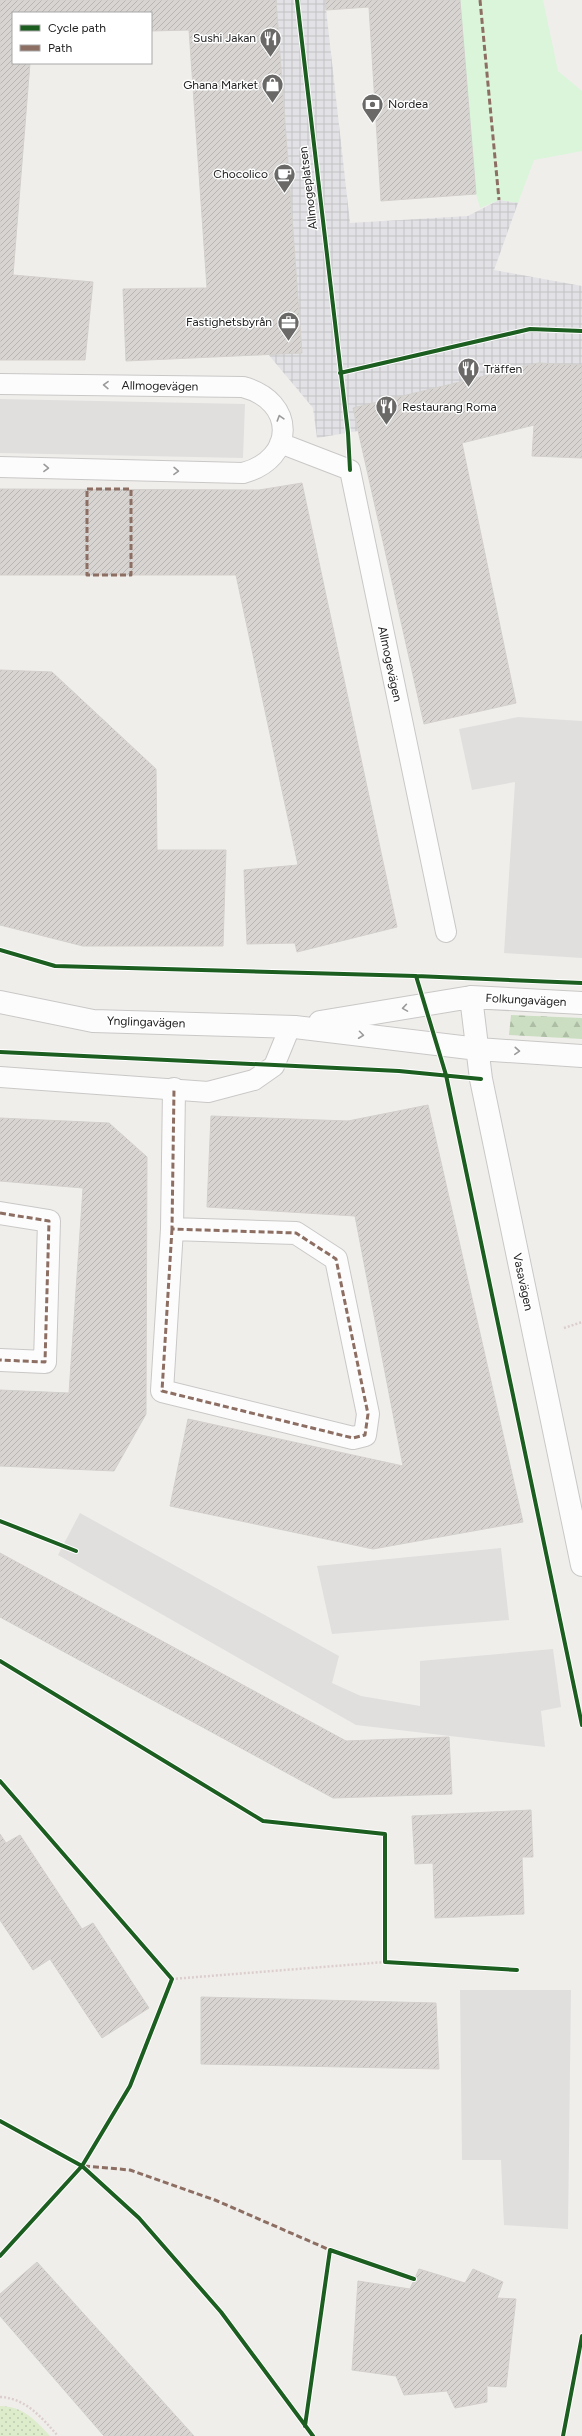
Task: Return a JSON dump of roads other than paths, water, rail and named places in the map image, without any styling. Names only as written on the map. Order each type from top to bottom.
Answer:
[{"type":"street","name":"Folkungavägen","points":[[471,997],[582,1003]]},
{"type":"street","name":"Ynglingavägen","points":[[293,1027],[471,997]]},
{"type":"street","name":"Vasavägen","points":[[471,997],[481,1079],[582,1565]]},
{"type":"street","name":"Ynglingavägen","points":[[0,1002],[93,1021],[293,1027],[478,1049]]},
{"type":"street","points":[[478,1049],[582,1056]]},
{"type":"street","points":[[172,1229],[296,1233],[336,1259],[368,1414],[365,1435],[353,1438],[162,1391],[172,1229],[174,1089]]},
{"type":"street","points":[[0,1213],[49,1221],[45,1362],[0,1360]]},
{"type":"lane","name":"Allmogevägen","points":[[0,384],[243,387],[258,391],[276,406],[282,420],[282,435],[277,452],[267,463],[257,469],[243,473],[0,467]]},
{"type":"lane","name":"Allmogevägen","points":[[280,443],[350,470],[446,932]]},
{"type":"lane","points":[[0,1077],[208,1092],[254,1080],[274,1066],[293,1027]]},
{"type":"place","name":"Sushi Jakan","points":[[271,58]]},
{"type":"place","name":"Ghana Market","points":[[273,104]]},
{"type":"place","name":"Nordea","points":[[373,124]]},
{"type":"place","name":"Chocolico","points":[[284,194]]},
{"type":"place","name":"Fastighetsbyrån","points":[[288,342]]},
{"type":"place","name":"Träffen","points":[[469,388]]},
{"type":"place","name":"Restaurang Roma","points":[[386,426]]}]
